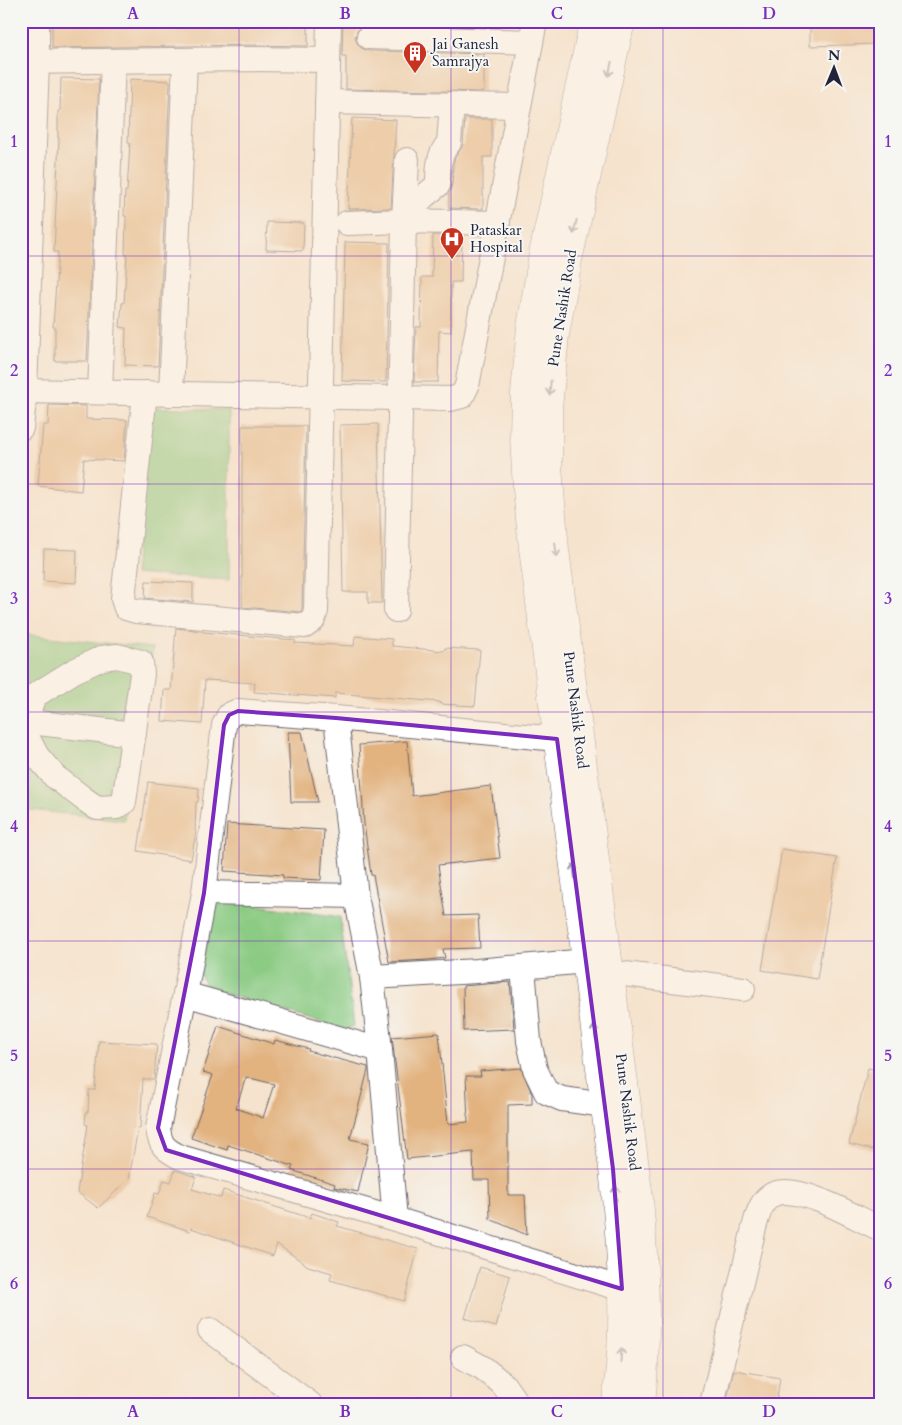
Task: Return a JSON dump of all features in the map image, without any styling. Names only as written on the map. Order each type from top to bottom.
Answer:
[{"type":"highway","name":"Pune Nashik Road","points":[[594,21],[543,254],[530,327],[524,436],[533,548],[557,739],[632,1145],[644,1258],[646,1330],[641,1404]]},
{"type":"highway","name":"Pune Nashik Road","points":[[616,1404],[621,1354],[622,1288],[620,1232],[605,1105],[598,967],[551,510],[548,468],[548,408],[555,335],[568,260],[621,21]]},
{"type":"street","points":[[21,428],[29,62],[37,21]]},
{"type":"street","points":[[145,394],[124,599],[126,608],[136,611],[305,626],[314,620],[316,611],[329,21]]},
{"type":"street","points":[[23,391],[451,399],[462,396],[468,386],[533,32],[369,37]]},
{"type":"street","points":[[171,394],[186,60]]},
{"type":"street","points":[[29,62],[328,60]]},
{"type":"street","points":[[100,392],[113,61]]},
{"type":"street","points":[[327,102],[519,106]]},
{"type":"street","points":[[409,221],[415,206],[438,185],[439,162],[443,149],[448,143],[452,104]]},
{"type":"street","points":[[396,610],[400,398],[409,221],[407,160]]},
{"type":"street","points":[[347,223],[409,221],[498,223]]},
{"type":"street","points":[[117,656],[141,662],[142,674],[124,802],[117,807],[97,808],[54,776],[37,756],[25,733],[23,721],[34,696],[74,670],[102,658],[117,656]]},
{"type":"street","points":[[557,739],[336,718],[238,711],[229,714],[224,725],[204,893],[158,1128],[159,1140],[166,1150],[180,1157],[395,1219],[622,1288]]},
{"type":"street","points":[[336,718],[356,896],[372,977],[395,1219]]},
{"type":"street","points":[[23,721],[134,734]]},
{"type":"street","points":[[204,893],[356,896]]},
{"type":"street","points":[[523,967],[529,1040],[535,1069],[546,1092],[562,1099],[605,1105]]},
{"type":"street","points":[[372,977],[523,967],[598,967],[743,989]]},
{"type":"street","points":[[185,994],[380,1050]]},
{"type":"street","points":[[712,1404],[754,1228],[760,1208],[768,1198],[781,1192],[798,1193],[881,1229]]},
{"type":"street","points":[[210,1330],[310,1404]]},
{"type":"street","points":[[463,1357],[483,1368],[504,1384],[517,1404]]},
{"type":"highlighted area","points":[[238,711],[336,718],[557,739],[613,1169],[622,1289],[166,1150],[158,1128],[204,893],[224,725],[229,715]]},
{"type":"green space","points":[[151,407],[229,410],[229,580],[134,574]]},
{"type":"green space","points":[[21,634],[153,648],[124,820],[21,809]]},
{"type":"green space","points":[[227,901],[340,917],[354,1026],[346,1030],[209,989],[200,974],[211,912]]},
{"type":"building","points":[[52,21],[308,21],[308,46],[52,48]]},
{"type":"building","name":"Jai Ganesh Samrajya","points":[[343,21],[484,21],[484,27],[369,23],[358,29],[355,37],[361,48],[369,51],[484,54],[484,92],[346,89],[346,56],[342,56]]},
{"type":"building","points":[[810,21],[881,21],[881,44],[810,46]]},
{"type":"building","points":[[61,78],[99,79],[87,361],[55,361],[55,327],[53,327],[58,252],[54,252],[59,138],[58,111],[60,111]]},
{"type":"building","points":[[130,79],[170,81],[158,366],[125,365],[126,328],[120,327],[122,303],[124,303],[127,254],[125,254],[126,216],[124,216],[130,143],[128,143]]},
{"type":"building","points":[[352,118],[396,120],[391,208],[348,209]]},
{"type":"building","points":[[465,119],[492,119],[492,157],[483,157],[483,209],[449,208],[453,165],[463,145]]},
{"type":"building","points":[[267,222],[304,223],[303,251],[266,250]]},
{"type":"building","points":[[433,235],[462,236],[461,282],[451,282],[451,332],[439,331],[438,382],[414,382],[416,327],[421,327],[422,277],[432,277]]},
{"type":"building","points":[[345,242],[389,243],[386,382],[342,381]]},
{"type":"building","points":[[49,405],[86,406],[86,419],[127,420],[124,461],[84,459],[81,491],[38,486],[43,425],[48,425]]},
{"type":"building","points":[[378,424],[382,603],[368,603],[368,592],[343,592],[340,425]]},
{"type":"building","points":[[242,426],[306,426],[301,612],[242,607]]},
{"type":"building","points":[[44,549],[77,550],[76,583],[43,581]]},
{"type":"building","points":[[146,581],[193,583],[193,602],[145,598]]},
{"type":"building","points":[[176,628],[295,640],[295,643],[354,646],[355,636],[392,639],[392,646],[444,651],[445,648],[480,650],[475,706],[335,693],[335,698],[254,692],[255,683],[205,680],[202,724],[162,721],[164,690],[171,690]]},
{"type":"building","points":[[288,732],[302,732],[318,802],[291,802]]},
{"type":"building","points":[[407,741],[412,796],[491,786],[500,858],[438,865],[446,916],[478,915],[480,948],[443,949],[445,958],[389,962],[373,875],[371,875],[364,824],[359,745]]},
{"type":"building","points":[[148,782],[199,788],[198,802],[196,802],[196,832],[191,860],[138,851]]},
{"type":"building","points":[[227,824],[324,830],[321,880],[283,878],[283,875],[224,871]]},
{"type":"building","points":[[782,849],[837,858],[817,979],[762,970]]},
{"type":"building","points":[[510,982],[514,1029],[464,1031],[463,986]]},
{"type":"building","points":[[218,1026],[274,1044],[275,1040],[368,1067],[350,1139],[369,1143],[358,1192],[334,1187],[335,1184],[291,1170],[293,1166],[228,1145],[227,1150],[191,1138],[213,1075],[203,1072]],"holes":[[[246,1077],[274,1084],[263,1118],[236,1108]]]},
{"type":"building","points":[[439,1033],[448,1124],[468,1122],[466,1076],[481,1076],[480,1071],[521,1068],[532,1094],[532,1104],[508,1105],[508,1195],[525,1195],[527,1235],[490,1219],[489,1180],[474,1180],[473,1152],[407,1159],[392,1037]]},
{"type":"building","points":[[99,1041],[157,1044],[154,1079],[143,1079],[140,1128],[138,1128],[129,1179],[98,1208],[77,1192],[88,1125],[85,1124],[86,1112],[88,1112],[89,1090],[95,1090]]},
{"type":"building","points":[[868,1068],[881,1071],[881,1152],[849,1144]]},
{"type":"building","points":[[175,1170],[196,1177],[192,1189],[221,1198],[223,1190],[310,1218],[312,1213],[339,1222],[337,1226],[418,1249],[404,1301],[330,1280],[332,1273],[308,1266],[277,1244],[273,1256],[191,1228],[190,1231],[147,1217],[155,1193],[159,1194],[164,1180],[171,1182]]},
{"type":"building","points":[[480,1267],[510,1276],[496,1327],[465,1318]]},
{"type":"building","points":[[734,1370],[780,1378],[776,1404],[726,1404]]},
{"type":"place","name":"Jai Ganesh Samrajya","points":[[415,74]]},
{"type":"place","name":"Pataskar Hospital","points":[[452,260]]}]
